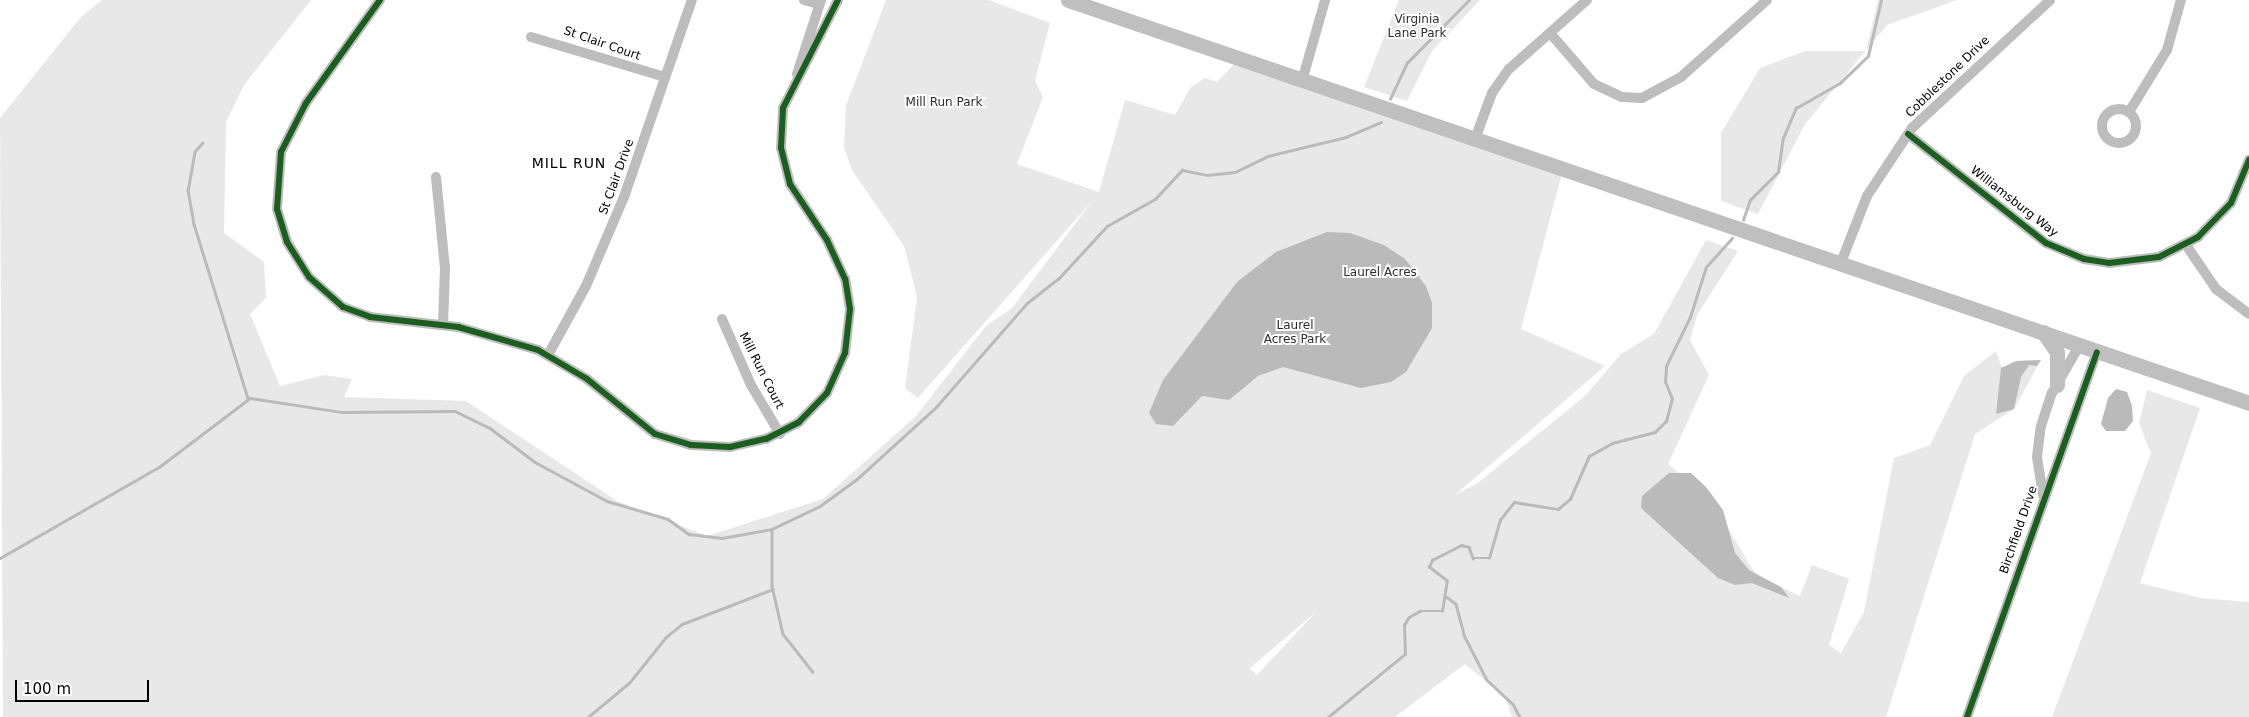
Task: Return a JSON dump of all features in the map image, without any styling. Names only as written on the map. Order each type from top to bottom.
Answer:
[{"type":"main road","points":[[1068,0],[2249,403]]},
{"type":"main road","points":[[2043,332],[2056,352],[2057,385]]},
{"type":"street","points":[[380,0],[288,132],[277,177],[278,209],[287,242],[300,265],[343,307],[385,320],[443,324],[548,355],[587,378],[643,427],[667,439],[730,447],[780,434],[809,414],[835,381],[850,323],[849,294],[840,265],[796,196],[782,160],[783,108],[797,75],[820,2],[804,0]]},
{"type":"street","name":"St Clair Drive","points":[[548,355],[605,244],[692,0]]},
{"type":"street","points":[[797,75],[838,0]]},
{"type":"street","points":[[1302,80],[1325,0]]},
{"type":"street","points":[[1475,139],[1497,85],[1550,32],[1587,0]]},
{"type":"street","points":[[1550,32],[1594,84],[1622,97],[1642,98],[1682,77],[1768,0]]},
{"type":"street","name":"Cobblestone Drive","points":[[1840,265],[1867,196],[1908,134],[1928,110],[2050,0]]},
{"type":"street","points":[[2129,112],[2167,50],[2180,0]]},
{"type":"street","name":"St Clair Court","points":[[531,37],[550,40],[665,78]]},
{"type":"street","name":"Williamsburg Way","points":[[1908,134],[2024,227],[2071,255],[2122,264],[2159,257],[2186,245],[2224,213],[2249,160]]},
{"type":"street","points":[[436,177],[446,268],[443,324]]},
{"type":"street","points":[[2186,245],[2216,289],[2249,314]]},
{"type":"street","name":"Mill Run Court","points":[[722,319],[751,385],[780,434]]},
{"type":"street","name":"Birchfield Drive","points":[[2043,496],[2037,457],[2041,426],[2057,385],[2079,346]]},
{"type":"street","name":"Birchfield Drive","points":[[1967,717],[2043,496],[2097,352]]},
{"type":"green space","points":[[102,0],[311,0],[244,85],[226,122],[224,233],[264,262],[266,298],[250,314],[280,386],[324,375],[352,379],[344,397],[466,401],[617,501],[707,536],[823,499],[916,416],[986,326],[1012,308],[1093,200],[918,398],[905,388],[917,298],[911,273],[904,246],[852,170],[844,147],[846,106],[886,0],[989,0],[1050,23],[1035,81],[1043,97],[1017,164],[1099,192],[1125,100],[1175,115],[1191,87],[1205,78],[1217,82],[1239,59],[1563,169],[1521,329],[1605,366],[1455,495],[1479,482],[1585,396],[1621,354],[1654,334],[1706,240],[1738,251],[1697,315],[1690,340],[1709,375],[1668,464],[1711,500],[1756,575],[1800,596],[1812,565],[1849,579],[1829,645],[1841,653],[1864,612],[1894,458],[1930,445],[1964,376],[1996,351],[2002,368],[2041,360],[2014,409],[1975,434],[1886,717],[1512,717],[1505,697],[1465,664],[1395,717],[3,717],[0,118],[80,18]],"holes":[[[1316,612],[1257,675],[1250,668]]]},
{"type":"green space","name":"Virginia Lane Park","points":[[1399,0],[1480,0],[1432,51],[1407,101],[1364,87]]},
{"type":"green space","points":[[1878,0],[1957,0],[1887,25],[1866,50]]},
{"type":"green space","points":[[1805,51],[1865,51],[1805,124],[1758,214],[1721,201],[1721,133],[1760,68]]},
{"type":"green space","points":[[2147,390],[2200,408],[2140,583],[2201,598],[2249,602],[2249,717],[2052,717],[2151,453],[2139,423]]},
{"type":"shaded area","points":[[1327,232],[1350,233],[1384,245],[1405,259],[1426,286],[1432,303],[1432,328],[1406,372],[1391,382],[1361,388],[1283,367],[1258,376],[1229,400],[1202,396],[1173,426],[1156,424],[1149,413],[1163,380],[1237,282],[1276,252]]},
{"type":"shaded area","points":[[2041,360],[2037,366],[2029,365],[2021,377],[2014,409],[1996,414],[2001,368],[2016,361]]},
{"type":"shaded area","points":[[2116,389],[2127,392],[2132,406],[2133,421],[2125,431],[2106,431],[2101,424],[2108,398]]},
{"type":"shaded area","points":[[1669,473],[1691,473],[1706,487],[1723,510],[1735,553],[1749,570],[1781,587],[1789,598],[1752,583],[1735,585],[1718,578],[1641,508],[1642,496]]},
{"type":"waterway","points":[[1390,99],[1407,63],[1469,0]]},
{"type":"waterway","points":[[1743,220],[1750,200],[1778,172],[1783,138],[1796,108],[1840,83],[1868,56],[1881,0]]},
{"type":"waterway","points":[[0,558],[159,467],[250,398],[342,412],[455,411],[490,428],[535,462],[607,501],[668,519],[689,534],[722,538],[772,529],[820,506],[857,479],[936,407],[1027,303],[1058,279],[1107,226],[1155,199],[1182,170],[1207,175],[1235,172],[1268,156],[1346,137],[1381,122]]},
{"type":"waterway","points":[[203,143],[195,152],[188,190],[194,224],[248,398]]},
{"type":"waterway","points":[[1328,717],[1405,654],[1404,625],[1409,617],[1420,611],[1442,611],[1447,581],[1429,567],[1432,560],[1461,545],[1469,547],[1473,558],[1489,558],[1500,520],[1514,502],[1558,509],[1570,499],[1589,456],[1612,443],[1655,432],[1666,421],[1672,399],[1665,382],[1666,366],[1690,317],[1706,267],[1732,238]]},
{"type":"waterway","points":[[772,529],[772,586],[783,634],[813,672]]},
{"type":"waterway","points":[[588,717],[629,683],[666,637],[682,624],[773,589]]},
{"type":"waterway","points":[[1447,597],[1456,604],[1465,637],[1487,680],[1513,704],[1520,717]]},
{"type":"cycle path","points":[[380,0],[306,103],[281,152],[277,209],[287,242],[309,277],[343,307],[370,317],[458,327],[538,350],[587,379],[655,434],[691,445],[730,447],[766,439],[799,422],[827,393],[845,353],[850,309],[845,279],[827,240],[790,184],[781,148],[783,108],[838,0]]},
{"type":"cycle path","points":[[1908,134],[2046,243],[2084,259],[2109,263],[2159,257],[2198,237],[2231,203],[2249,160]]},
{"type":"cycle path","points":[[1967,717],[2097,352]]},
{"type":"district","name":"MILL RUN","points":[[569,163]]},
{"type":"park label","name":"Mill Run Park","points":[[944,103]]},
{"type":"park label","name":"Laurel Acres","points":[[1380,273]]},
{"type":"park label","name":"Laurel Acres Park","points":[[1295,333]]}]
